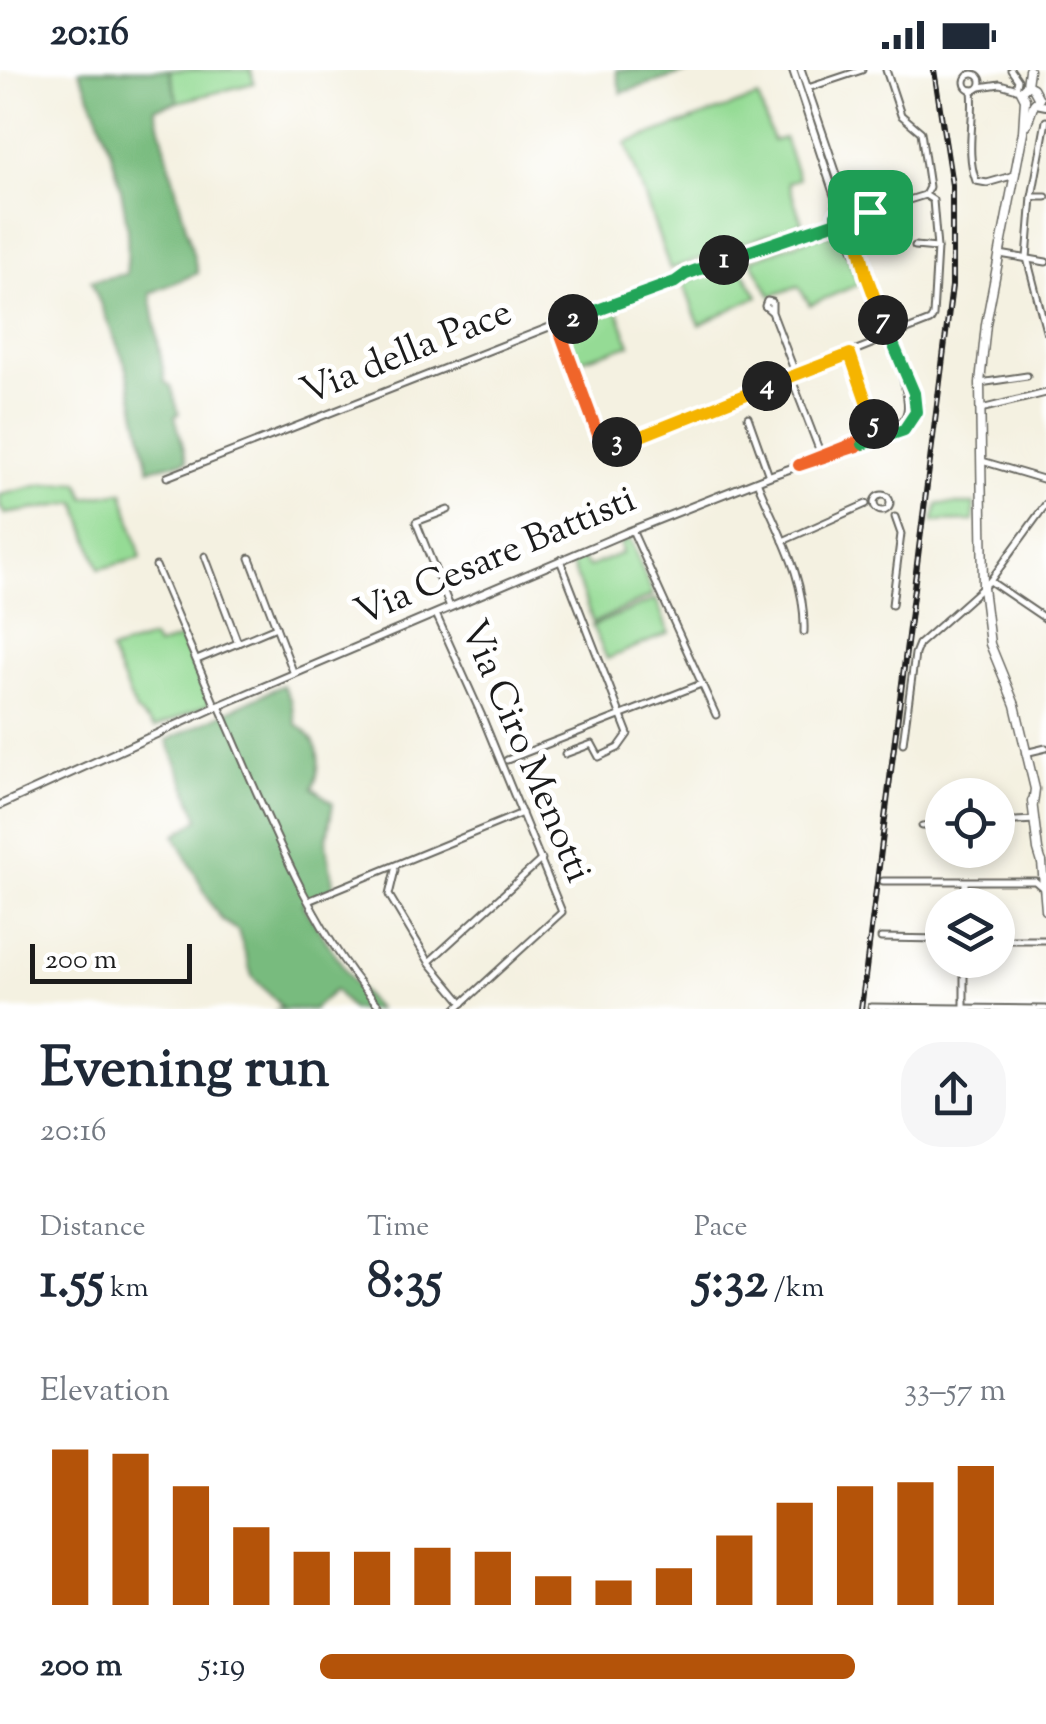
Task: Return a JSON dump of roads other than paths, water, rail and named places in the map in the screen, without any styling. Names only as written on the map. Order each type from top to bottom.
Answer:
[{"type":"main road","points":[[1031,70],[1032,96],[986,324],[980,383],[990,644],[1015,705],[1035,788],[1033,804],[1042,849],[1046,910]]},
{"type":"street","points":[[794,70],[838,212],[836,222],[845,230],[866,274],[890,338]]},
{"type":"street","points":[[801,70],[854,217],[866,274]]},
{"type":"street","points":[[808,88],[862,70]]},
{"type":"street","points":[[838,212],[854,217],[925,195],[930,187],[921,132],[901,115],[886,70]]},
{"type":"street","points":[[962,70],[967,76],[966,86],[972,90]]},
{"type":"street","points":[[1011,70],[1032,96]]},
{"type":"street","points":[[967,76],[989,79],[1032,96]]},
{"type":"street","points":[[980,77],[980,87]]},
{"type":"street","points":[[972,90],[1000,84]]},
{"type":"street","points":[[972,90],[974,114],[970,132],[976,180],[987,183],[1015,175]]},
{"type":"street","points":[[1046,121],[1032,197],[1027,258],[1046,331]]},
{"type":"street","points":[[557,324],[604,450],[931,320],[938,248],[934,202],[925,195]]},
{"type":"street","points":[[1032,197],[1046,197]]},
{"type":"street","points":[[845,230],[854,217]]},
{"type":"street","name":"Via della Pace","points":[[167,477],[557,324],[675,282],[686,274],[836,222]]},
{"type":"street","points":[[915,246],[938,248]]},
{"type":"street","points":[[1000,254],[1046,262]]},
{"type":"street","points":[[772,312],[820,452]]},
{"type":"street","name":"Via Cesare Battisti","points":[[0,805],[218,706],[560,560],[905,424],[916,404],[890,338]]},
{"type":"street","points":[[850,354],[879,436]]},
{"type":"street","points":[[980,383],[1027,376]]},
{"type":"street","points":[[981,409],[1046,394]]},
{"type":"street","points":[[748,417],[769,476]]},
{"type":"street","points":[[598,435],[612,430],[622,443]]},
{"type":"street","points":[[982,461],[1046,480]]},
{"type":"street","points":[[757,481],[803,596],[804,632]]},
{"type":"street","points":[[783,541],[884,495],[901,534],[892,605]]},
{"type":"street","points":[[874,502],[878,510],[887,507]]},
{"type":"street","points":[[903,742],[919,644],[987,585],[1046,504]]},
{"type":"street","points":[[448,510],[416,522],[450,607]]},
{"type":"street","points":[[632,530],[716,716]]},
{"type":"street","points":[[204,556],[238,643]]},
{"type":"street","points":[[250,558],[294,674]]},
{"type":"street","points":[[560,560],[628,734],[618,748],[599,756],[592,744],[564,754]]},
{"type":"street","points":[[156,566],[308,901],[366,992],[382,1009]]},
{"type":"street","points":[[987,585],[1046,619]]},
{"type":"street","name":"Via Ciro Menotti","points":[[435,613],[562,912],[463,1003]]},
{"type":"street","points":[[197,660],[276,627]]},
{"type":"street","points":[[508,760],[700,684]]},
{"type":"street","points":[[1026,752],[1046,748]]},
{"type":"street","points":[[308,901],[396,868],[522,812]]},
{"type":"street","points":[[1015,821],[1035,820]]},
{"type":"street","points":[[429,962],[542,859]]},
{"type":"street","points":[[396,868],[390,895],[429,962],[463,1003],[456,1009]]},
{"type":"street","points":[[884,881],[1044,881]]},
{"type":"street","points":[[965,882],[965,888]]},
{"type":"street","points":[[881,938],[925,939]]},
{"type":"street","points":[[1015,940],[1046,940]]},
{"type":"street","points":[[964,978],[964,1008]]},
{"type":"street","points":[[870,1007],[1046,1009]]},
{"type":"railway","points":[[861,1009],[952,286],[952,185],[934,70]]}]
